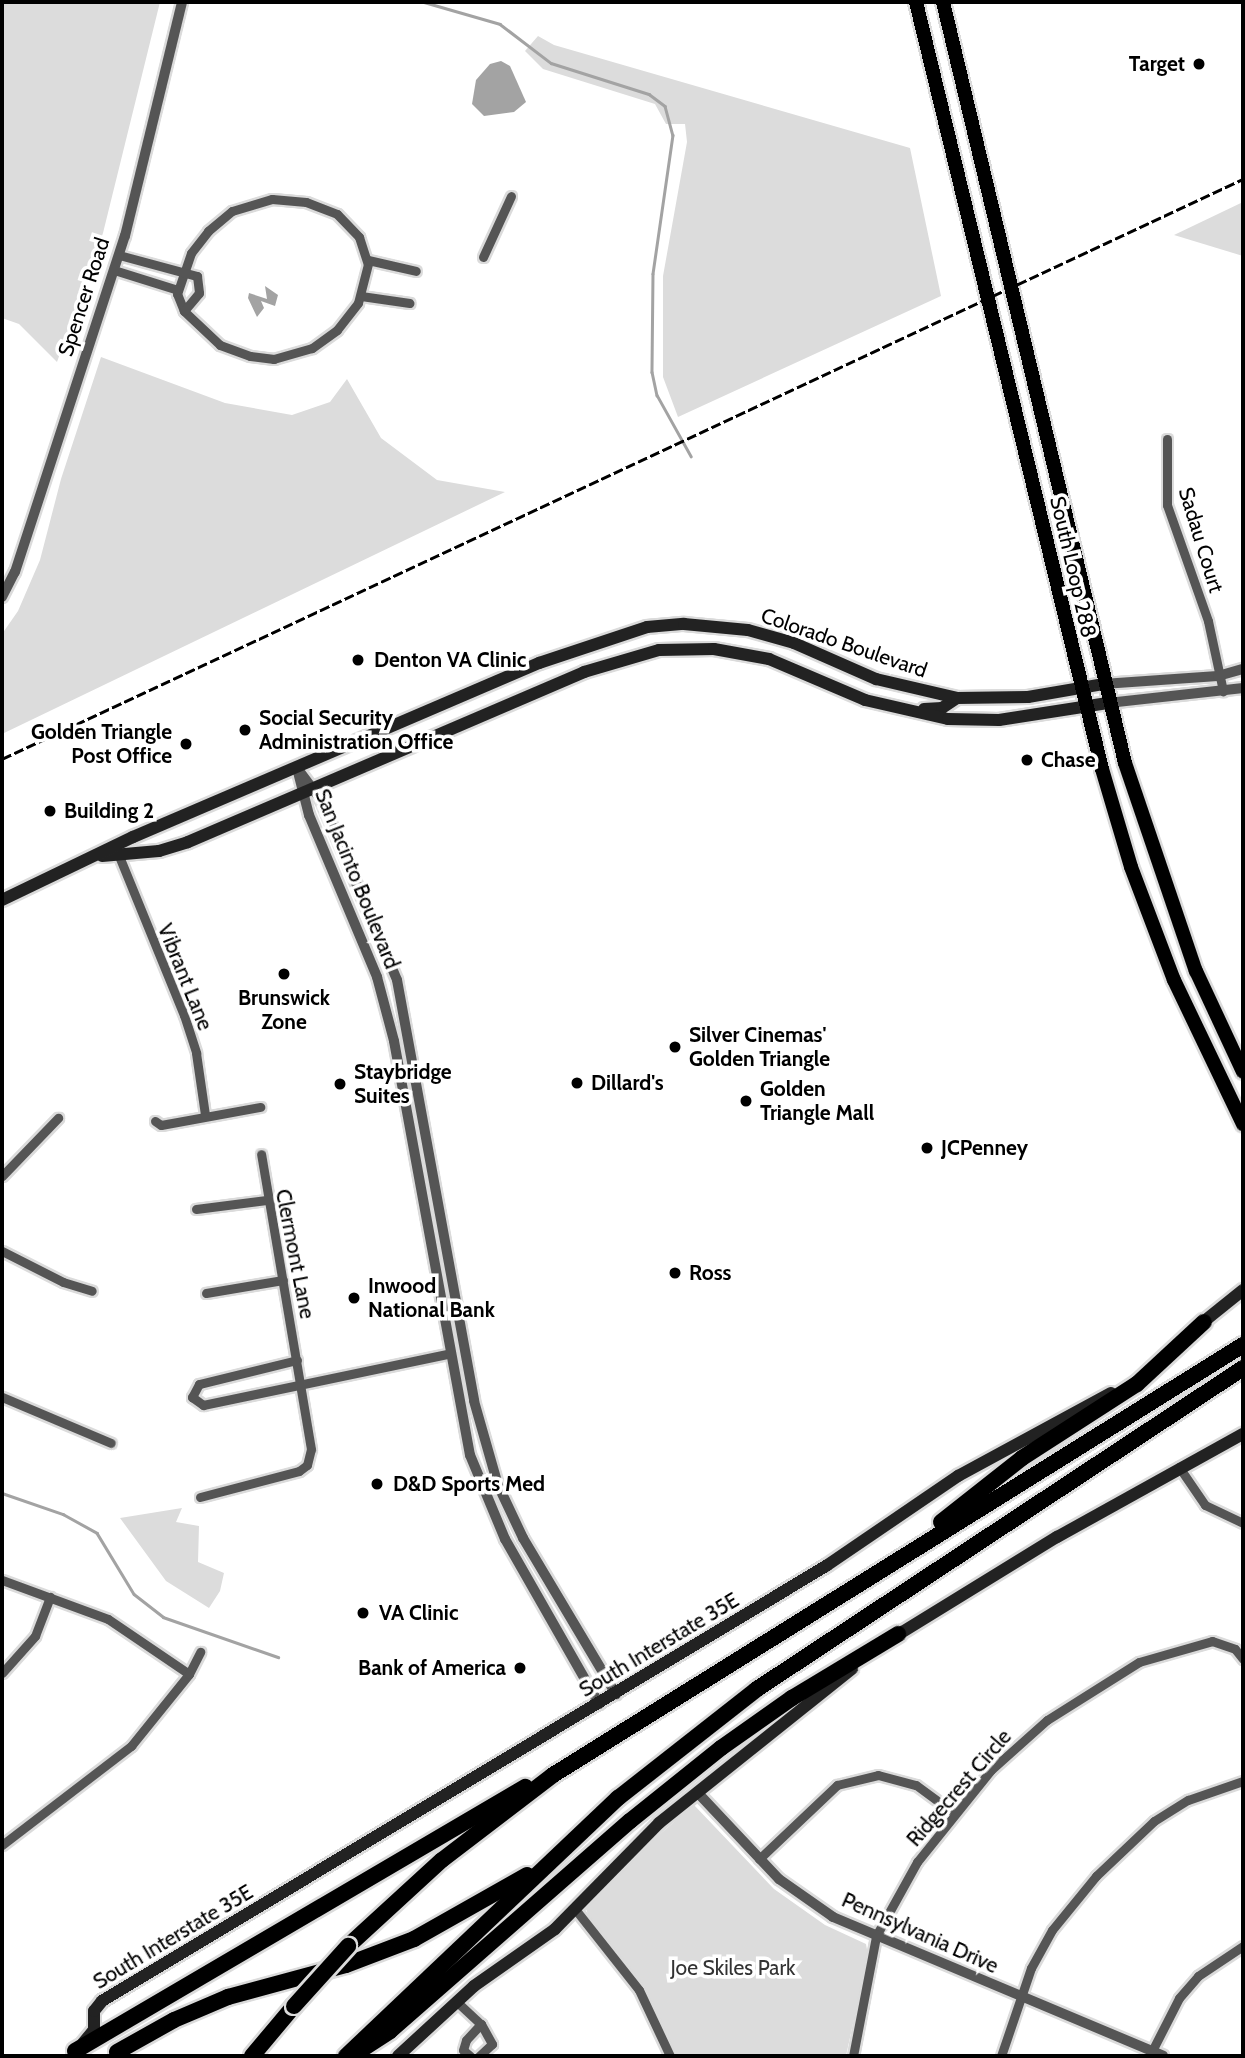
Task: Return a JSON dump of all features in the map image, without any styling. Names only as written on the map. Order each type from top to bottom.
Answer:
[{"type":"highway","name":"South Loop 288","points":[[916,2],[1080,688],[1131,867],[1180,995],[1243,1124]]},
{"type":"highway","name":"South Loop 288","points":[[943,2],[1108,703],[1151,851],[1196,971],[1243,1072]]},
{"type":"highway","points":[[1174,980],[1196,971]]},
{"type":"highway","points":[[1180,995],[1202,985]]},
{"type":"highway","points":[[861,1583],[1022,1458],[1137,1384],[1203,1322]]},
{"type":"highway","points":[[252,2056],[348,1946],[442,1860],[553,1775],[1243,1345]]},
{"type":"highway","points":[[349,2056],[556,1854],[618,1798],[757,1689],[1243,1368]]},
{"type":"highway","points":[[349,2056],[390,2031],[630,1821],[721,1748],[792,1698],[898,1634]]},
{"type":"highway","points":[[75,2052],[501,1798],[553,1775]]},
{"type":"highway","points":[[118,2054],[174,2020],[228,1997],[346,1965],[414,1939],[496,1896],[556,1854]]},
{"type":"main road","name":"Colorado Boulevard","points":[[2,900],[98,856],[132,837],[539,663],[647,627],[706,625],[782,640],[876,679],[957,698],[1028,698],[1103,684]]},
{"type":"main road","points":[[774,661],[782,640]]},
{"type":"main road","name":"Colorado Boulevard","points":[[98,856],[119,856],[188,842],[314,786],[629,656],[671,648],[715,649],[774,661],[865,700],[975,721],[1108,703]]},
{"type":"main road","points":[[865,700],[934,710],[957,698]]},
{"type":"main road","name":"South Interstate 35E","points":[[75,2052],[91,2035],[95,2022],[94,2011],[102,2001],[826,1566],[930,1493],[1116,1390],[1243,1290]]},
{"type":"main road","points":[[398,2056],[457,2002],[549,1935],[619,1859],[697,1792],[898,1634],[1179,1468],[1243,1434]]},
{"type":"street","name":"Spencer Road","points":[[2,597],[15,572],[119,255],[182,2]]},
{"type":"street","points":[[483,257],[511,196]]},
{"type":"street","points":[[272,199],[306,202],[337,214],[359,237],[368,260],[361,296],[328,338],[302,352],[274,359],[228,350],[184,311],[178,290],[197,243],[217,222],[244,205],[272,199]]},
{"type":"street","points":[[119,255],[182,275],[197,276],[202,286],[193,305],[184,311]]},
{"type":"street","points":[[368,260],[416,271]]},
{"type":"street","points":[[114,270],[178,290]]},
{"type":"street","points":[[361,296],[409,303]]},
{"type":"street","name":"Sadau Court","points":[[1167,439],[1167,505],[1208,621],[1223,691]]},
{"type":"street","name":"Colorado Boulevard","points":[[1103,684],[1218,676],[1243,669]]},
{"type":"street","name":"Colorado Boulevard","points":[[1108,703],[1243,688]]},
{"type":"street","name":"San Jacinto Boulevard","points":[[297,768],[314,786],[397,980],[466,1345],[474,1401],[498,1485],[523,1538],[616,1694]]},
{"type":"street","name":"San Jacinto Boulevard","points":[[297,768],[300,793],[377,977],[448,1334],[458,1405],[483,1491],[505,1539],[599,1704]]},
{"type":"street","name":"Vibrant Lane","points":[[119,856],[125,878],[184,1015],[196,1053],[205,1115]]},
{"type":"street","points":[[346,901],[359,888]]},
{"type":"street","points":[[346,901],[365,902]]},
{"type":"street","points":[[155,1121],[161,1125],[260,1107]]},
{"type":"street","points":[[2,1176],[58,1118]]},
{"type":"street","points":[[410,1135],[427,1132]]},
{"type":"street","name":"Clermont Lane","points":[[200,1497],[307,1465],[311,1448],[283,1280],[266,1200],[261,1154]]},
{"type":"street","points":[[196,1209],[266,1200]]},
{"type":"street","points":[[2,1251],[64,1282],[92,1291]]},
{"type":"street","points":[[206,1293],[283,1280]]},
{"type":"street","points":[[448,1334],[463,1331]]},
{"type":"street","points":[[297,1360],[199,1384],[192,1397],[203,1405],[300,1382],[451,1353],[466,1345]]},
{"type":"street","points":[[2,1397],[111,1443]]},
{"type":"street","points":[[1179,1468],[1205,1505],[1243,1523]]},
{"type":"street","points":[[483,1491],[498,1485]]},
{"type":"street","points":[[2,1580],[108,1619],[189,1674]]},
{"type":"street","points":[[2,1673],[35,1636],[50,1597]]},
{"type":"street","name":"Ridgecrest Circle","points":[[853,2056],[876,1936],[917,1862],[954,1813],[1023,1739],[1116,1673],[1179,1648],[1212,1641],[1235,1649],[1243,1659]]},
{"type":"street","points":[[2,1845],[131,1746],[189,1674],[200,1652]]},
{"type":"street","points":[[759,1859],[837,1785],[878,1775],[916,1784],[954,1813]]},
{"type":"street","points":[[1001,2056],[1018,1996],[1063,1914],[1126,1845],[1188,1800],[1243,1781]]},
{"type":"street","name":"Pennsylvania Drive","points":[[697,1792],[759,1859],[809,1902],[876,1936],[1157,2054]]},
{"type":"street","points":[[575,1909],[639,1990],[670,2056]]},
{"type":"street","points":[[1157,2054],[1179,1998],[1198,1976],[1243,1946]]},
{"type":"street","points":[[457,2002],[481,2024],[492,2044],[479,2056]]},
{"type":"street","points":[[470,2056],[463,2050],[466,2040],[481,2024]]},
{"type":"green space","points":[[2,2],[160,2],[103,233],[57,362],[19,324],[2,318]]},
{"type":"green space","points":[[538,36],[554,45],[910,148],[941,296],[678,417],[663,377],[663,276],[687,142],[685,124],[666,124],[655,104],[543,69],[525,51]]},
{"type":"green space","points":[[1243,202],[1243,256],[1174,235]]},
{"type":"green space","points":[[101,357],[225,403],[292,415],[330,402],[347,379],[381,438],[437,480],[505,492],[2,734],[2,634],[18,611],[40,560],[61,479]]},
{"type":"green space","points":[[182,1508],[176,1522],[199,1526],[198,1562],[224,1573],[220,1591],[209,1608],[166,1581],[120,1518]]},
{"type":"green space","name":"Joe Skiles Park","points":[[694,1805],[774,1889],[825,1925],[866,1944],[868,1955],[846,2056],[675,2056],[643,1988],[588,1915],[585,1906],[625,1864]]},
{"type":"shaded area","points":[[501,61],[510,66],[526,102],[514,112],[484,116],[472,104],[476,80],[490,64]]},
{"type":"shaded area","points":[[265,286],[278,295],[275,306],[261,301],[264,308],[257,317],[248,298],[249,293],[267,299]]},
{"type":"waterway","points":[[424,2],[500,24],[551,63],[649,94],[665,106],[673,135],[653,274],[652,372],[657,395],[691,456]]},
{"type":"waterway","points":[[2,1493],[63,1514],[97,1533],[134,1594],[163,1617],[278,1657]]},
{"type":"railway","points":[[2,759],[1243,179]]},
{"type":"place","name":"Target","points":[[1199,64]]},
{"type":"place","name":"Denton VA Clinic","points":[[358,660]]},
{"type":"place","name":"Social Security Administration Office","points":[[245,730]]},
{"type":"place","name":"Golden Triangle Post Office","points":[[186,744]]},
{"type":"place","name":"Chase","points":[[1027,760]]},
{"type":"place","name":"Building 2","points":[[50,811]]},
{"type":"place","name":"Brunswick Zone","points":[[284,974]]},
{"type":"place","name":"Silver Cinemas' Golden Triangle","points":[[675,1047]]},
{"type":"place","name":"Dillard's","points":[[577,1083]]},
{"type":"place","name":"Staybridge Suites","points":[[340,1084]]},
{"type":"place","name":"Golden Triangle Mall","points":[[746,1101]]},
{"type":"place","name":"JCPenney","points":[[927,1148]]},
{"type":"place","name":"Ross","points":[[675,1273]]},
{"type":"place","name":"Inwood National Bank","points":[[354,1298]]},
{"type":"place","name":"D&D Sports Med","points":[[377,1484]]},
{"type":"place","name":"VA Clinic","points":[[363,1613]]},
{"type":"place","name":"Bank of America","points":[[520,1668]]}]
